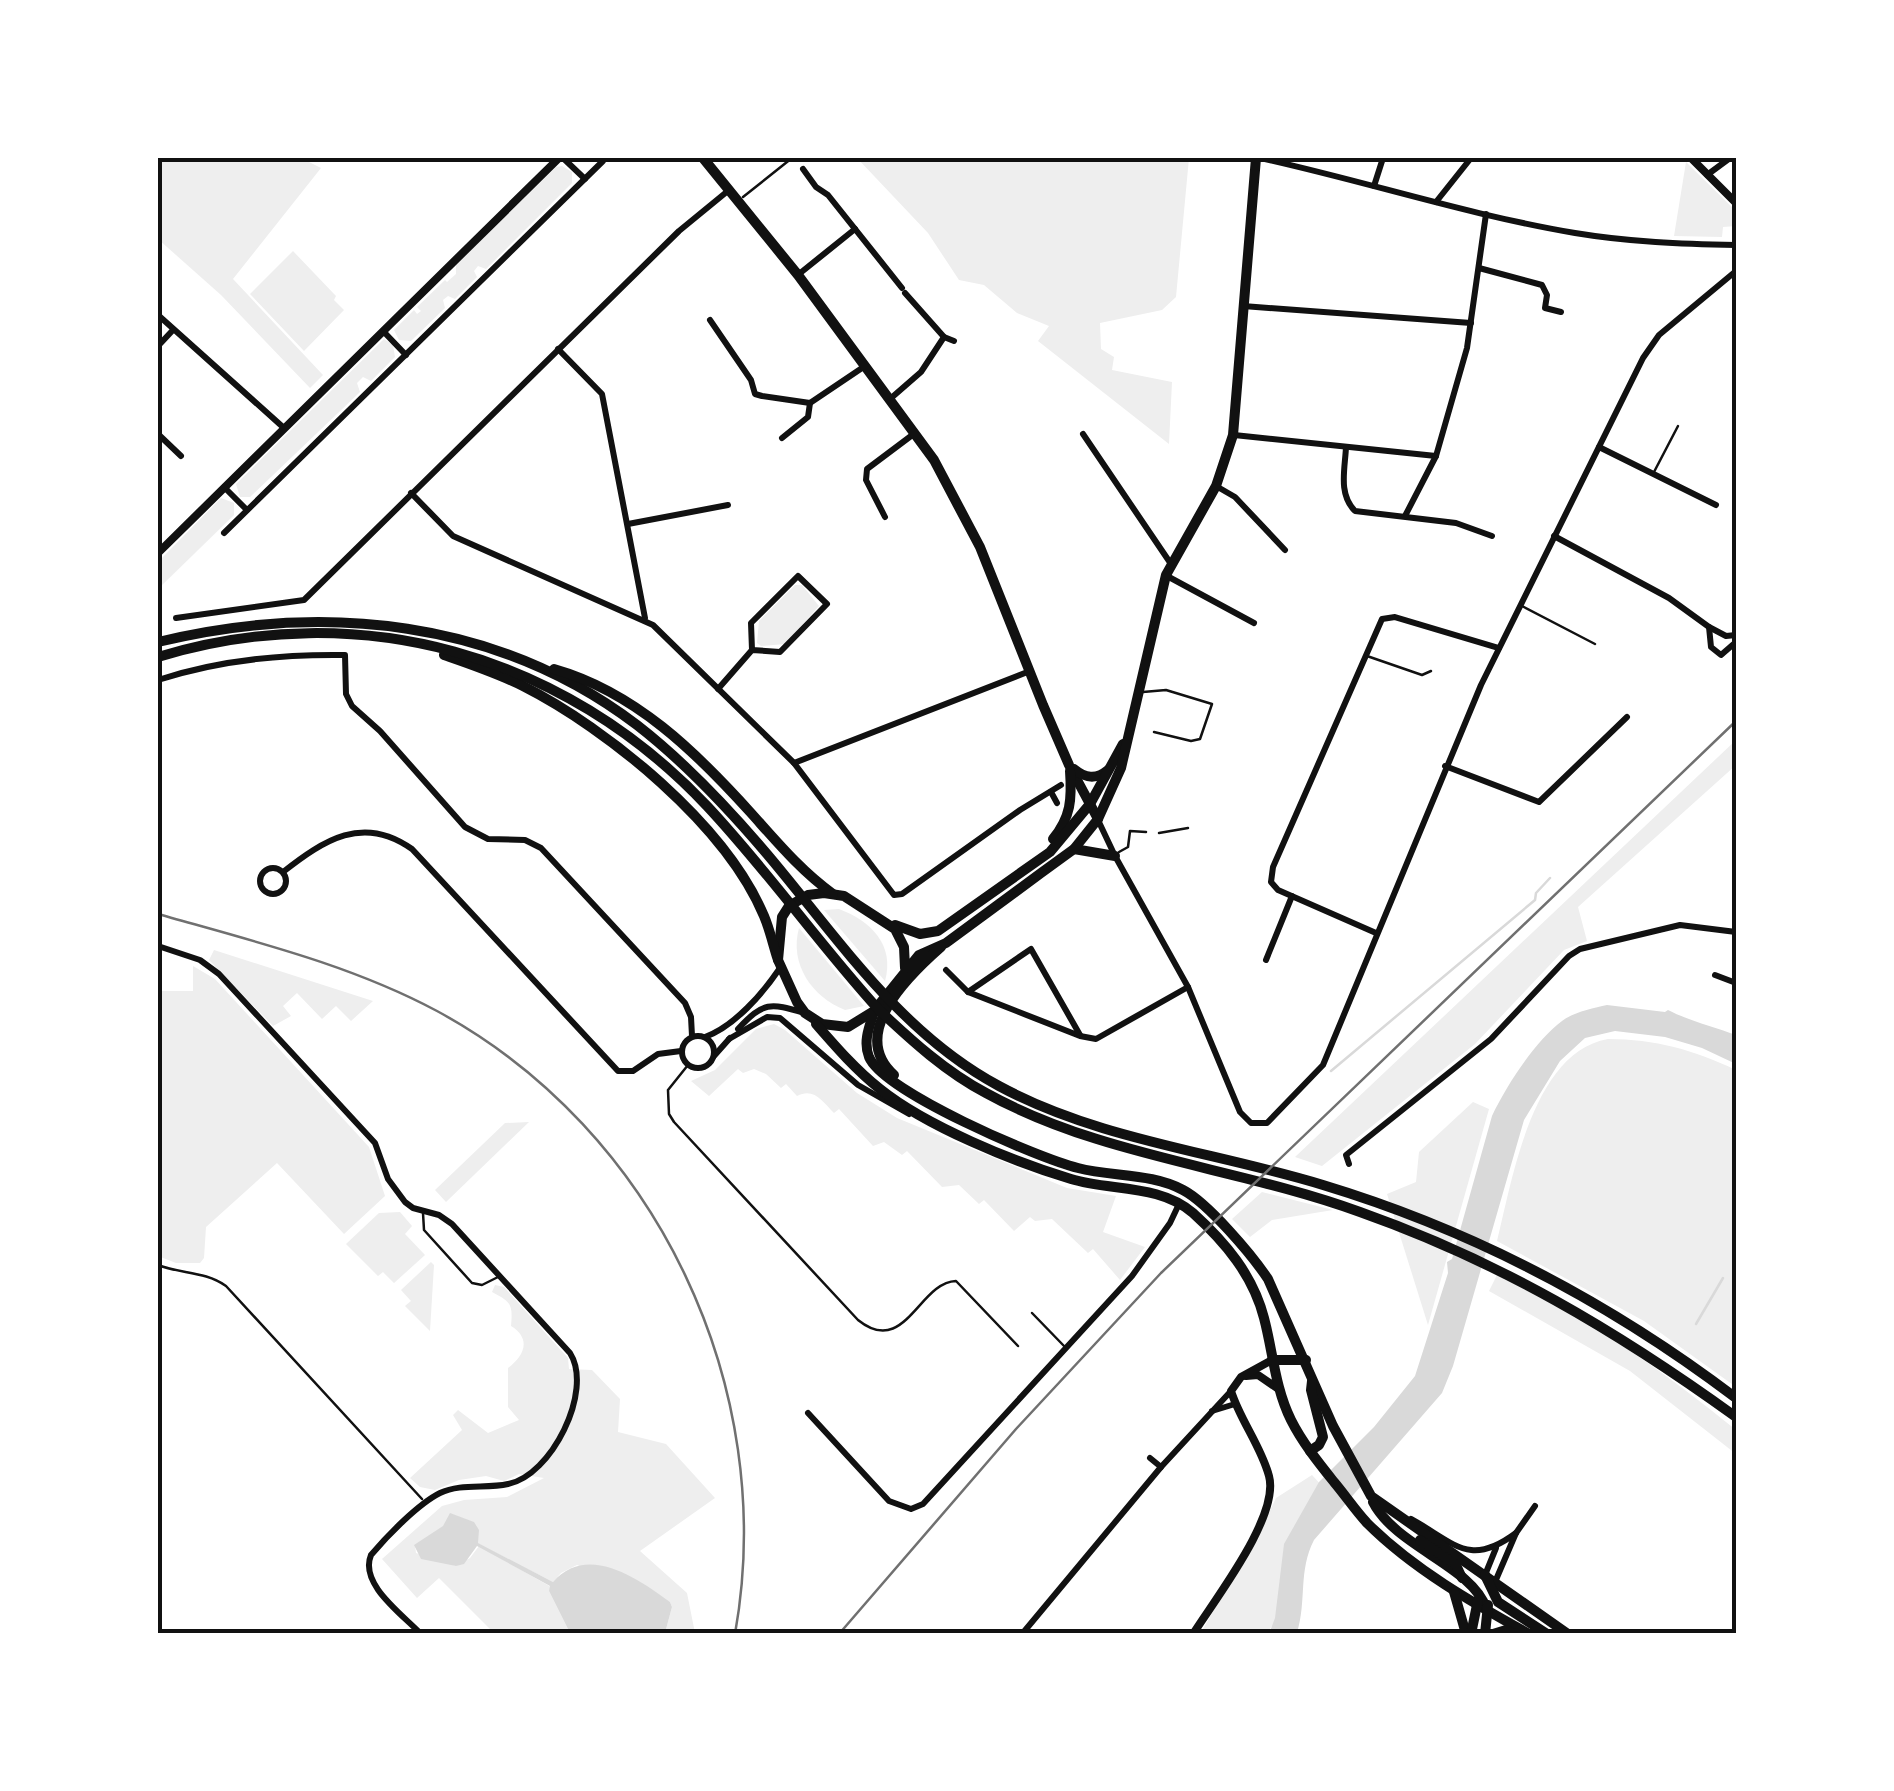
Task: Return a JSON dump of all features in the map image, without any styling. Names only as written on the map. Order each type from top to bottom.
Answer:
[{"type":"main road","points":[[702,158],[798,275],[934,460],[966,518],[1069,765],[1098,819]]},
{"type":"main road","points":[[917,1095],[882,1062],[876,1031],[916,969],[1074,849],[1098,819],[1119,776],[1168,570],[1216,486],[1232,434],[1258,158]]},
{"type":"main road","points":[[158,642],[262,623],[359,621],[434,633],[567,672],[663,725],[707,765],[804,873],[833,894]]},
{"type":"main road","points":[[158,657],[225,641],[283,634],[358,634],[458,652],[509,669],[589,708],[662,763],[732,834],[857,986],[903,1033],[968,1083],[1057,1126],[1312,1196],[1498,1268],[1600,1324],[1736,1417]]},
{"type":"main road","points":[[403,640],[525,687],[588,724],[637,762],[703,826],[741,875],[764,915],[779,963],[809,1016],[881,1090],[947,1128],[1013,1158],[1074,1180],[1141,1191],[1179,1203],[1205,1217]]},
{"type":"main road","points":[[514,657],[557,676],[618,712],[681,762],[728,810],[871,982],[912,1023],[962,1063],[1006,1090],[1076,1118],[1345,1192],[1442,1229],[1610,1311],[1736,1398]]},
{"type":"main road","points":[[779,963],[780,926],[789,906],[808,895],[844,896],[914,933],[938,931],[1059,842],[1090,804],[1126,739]]},
{"type":"main road","points":[[1069,765],[1091,777],[1110,768]]},
{"type":"main road","points":[[1034,864],[1069,814],[1069,765]]},
{"type":"main road","points":[[1074,849],[1115,856]]},
{"type":"main road","points":[[888,922],[901,940],[906,968]]},
{"type":"main road","points":[[809,1016],[840,1028],[856,1024],[874,1011],[906,968],[924,952],[946,943]]},
{"type":"main road","points":[[874,1011],[866,1040],[871,1060],[892,1082],[1062,1164],[1180,1188],[1218,1230],[1258,1264],[1268,1279],[1368,1493],[1398,1523],[1456,1566],[1463,1579],[1568,1634]]},
{"type":"main road","points":[[1218,1230],[1254,1288],[1279,1390],[1291,1421],[1326,1472],[1368,1523],[1454,1590],[1486,1593],[1547,1634]]},
{"type":"main road","points":[[1272,1360],[1306,1360]]},
{"type":"main road","points":[[1310,1451],[1323,1436],[1311,1390],[1312,1376]]},
{"type":"main road","points":[[1368,1493],[1529,1634]]},
{"type":"main road","points":[[1454,1590],[1469,1634]]},
{"type":"main road","points":[[1469,1634],[1486,1593]]},
{"type":"main road","points":[[1484,1634],[1486,1593]]},
{"type":"main road","points":[[1493,1634],[1506,1630],[1515,1634]]},
{"type":"street","points":[[158,553],[561,158],[585,179]]},
{"type":"street","points":[[1258,158],[1486,214],[1608,237],[1662,244],[1736,245]]},
{"type":"street","points":[[1374,186],[1383,158]]},
{"type":"street","points":[[1436,202],[1472,158]]},
{"type":"street","points":[[1692,158],[1736,202]]},
{"type":"street","points":[[1707,175],[1730,158]]},
{"type":"street","points":[[224,532],[603,161]]},
{"type":"street","points":[[803,169],[944,337],[954,341]]},
{"type":"street","points":[[176,618],[298,603],[310,596],[679,231],[730,190]]},
{"type":"street","points":[[1405,516],[1436,456],[1468,348],[1486,214]]},
{"type":"street","points":[[798,275],[856,229]]},
{"type":"street","points":[[1479,268],[1542,285],[1547,294],[1544,308],[1561,312]]},
{"type":"street","points":[[1098,819],[1188,986],[1240,1112],[1247,1120],[1267,1123],[1324,1065],[1446,766],[1499,648],[1644,358],[1659,335],[1736,271]]},
{"type":"street","points":[[1243,306],[1472,323]]},
{"type":"street","points":[[158,315],[284,428]]},
{"type":"street","points":[[710,320],[750,380],[755,394],[810,403],[866,366]]},
{"type":"street","points":[[158,346],[174,330]]},
{"type":"street","points":[[384,332],[406,355]]},
{"type":"street","points":[[890,399],[921,372],[944,337]]},
{"type":"street","points":[[558,349],[602,394],[645,619]]},
{"type":"street","points":[[782,438],[808,417],[810,403]]},
{"type":"street","points":[[886,517],[866,480],[866,469],[915,433]]},
{"type":"street","points":[[158,434],[181,456]]},
{"type":"street","points":[[1083,434],[1168,570],[1254,622]]},
{"type":"street","points":[[1232,434],[1436,456]]},
{"type":"street","points":[[1346,446],[1346,502],[1355,511],[1456,524],[1492,536]]},
{"type":"street","points":[[1599,447],[1716,505]]},
{"type":"street","points":[[1216,486],[1235,497],[1286,550]]},
{"type":"street","points":[[224,487],[247,510]]},
{"type":"street","points":[[411,494],[453,536],[645,619],[794,763],[894,895],[902,894],[1062,785]]},
{"type":"street","points":[[628,524],[728,505]]},
{"type":"street","points":[[1554,536],[1736,639],[1721,655],[1712,647],[1709,627]]},
{"type":"street","points":[[718,689],[752,650],[751,623],[798,576],[827,604],[780,652],[752,650]]},
{"type":"street","points":[[1376,933],[1292,896],[1271,882],[1273,867],[1378,623],[1390,616],[1499,648]]},
{"type":"street","points":[[158,680],[200,666],[244,659],[345,655],[346,694],[352,706],[380,730],[455,818],[478,835],[525,840],[542,848],[685,1002],[692,1036]]},
{"type":"street","points":[[794,763],[1030,671]]},
{"type":"street","points":[[1446,766],[1538,802],[1627,717]]},
{"type":"street","points":[[1051,792],[1057,802]]},
{"type":"street","points":[[283,872],[332,837],[359,832],[390,837],[412,850],[618,1071],[633,1072],[658,1054],[681,1051]]},
{"type":"street","points":[[270,868],[283,872],[286,883],[282,890],[275,894],[264,890],[260,881],[263,873],[270,868]]},
{"type":"street","points":[[1266,960],[1292,896]]},
{"type":"street","points":[[1349,1164],[1346,1155],[1491,1039],[1580,949],[1680,925],[1736,932]]},
{"type":"street","points":[[158,946],[200,960],[219,974],[375,1143],[392,1187],[408,1205],[445,1218],[574,1360],[577,1379],[572,1416],[545,1456],[517,1481],[447,1490],[426,1503],[374,1551],[369,1578],[421,1634]]},
{"type":"street","points":[[968,992],[1031,949],[1080,1036]]},
{"type":"street","points":[[779,963],[758,996],[716,1033],[692,1036],[684,1042],[681,1051],[688,1065],[703,1068],[764,1007],[778,1006],[809,1016]]},
{"type":"street","points":[[946,970],[968,992],[1080,1036],[1096,1038],[1188,986]]},
{"type":"street","points":[[1715,975],[1736,983]]},
{"type":"street","points":[[730,1039],[767,1017],[780,1018],[882,1102],[947,1128]]},
{"type":"street","points":[[706,1037],[712,1043],[714,1056]]},
{"type":"street","points":[[808,1413],[889,1501],[898,1508],[911,1509],[923,1504],[1132,1276],[1170,1223],[1179,1203]]},
{"type":"street","points":[[1022,1634],[1241,1377],[1272,1360]]},
{"type":"street","points":[[1241,1377],[1258,1376],[1279,1390]]},
{"type":"street","points":[[1193,1634],[1249,1543],[1270,1496],[1268,1472],[1231,1391]]},
{"type":"street","points":[[1210,1412],[1235,1404]]},
{"type":"street","points":[[1150,1458],[1161,1467]]},
{"type":"street","points":[[1368,1493],[1459,1549],[1476,1552],[1497,1547],[1516,1532]]},
{"type":"street","points":[[1486,1593],[1516,1532],[1535,1506]]},
{"type":"street","points":[[1486,1593],[1497,1547]]},
{"type":"lane","points":[[738,201],[792,158]]},
{"type":"lane","points":[[1653,473],[1678,426]]},
{"type":"lane","points":[[1521,605],[1595,644]]},
{"type":"lane","points":[[1365,655],[1422,675],[1431,672]]},
{"type":"lane","points":[[1141,692],[1166,690],[1212,704],[1200,739],[1191,741],[1154,732]]},
{"type":"lane","points":[[1159,834],[1188,828]]},
{"type":"lane","points":[[1115,856],[1128,846],[1130,831],[1146,832]]},
{"type":"lane","points":[[688,1065],[668,1090],[669,1114],[674,1122],[858,1320],[877,1331],[891,1329],[944,1283],[956,1281],[1018,1346]]},
{"type":"lane","points":[[424,1211],[424,1230],[472,1282],[482,1285],[499,1276]]},
{"type":"lane","points":[[158,1265],[181,1274],[207,1275],[223,1284],[426,1503]]},
{"type":"lane","points":[[1032,1313],[1065,1348]]},
{"type":"shaded area","points":[[158,158],[301,158],[321,168],[233,279],[323,375],[310,388],[221,295],[158,239]]},
{"type":"shaded area","points":[[857,158],[1189,158],[1176,297],[1162,310],[1100,323],[1101,349],[1114,357],[1112,370],[1172,382],[1169,444],[1038,341],[1049,326],[1017,313],[984,285],[959,280],[928,233]]},
{"type":"shaded area","points":[[1686,162],[1736,211],[1736,226],[1723,227],[1722,237],[1674,236]]},
{"type":"shaded area","points":[[556,167],[572,172],[572,183],[486,269],[478,266],[474,271],[477,277],[455,299],[448,296],[443,300],[445,308],[411,341],[399,340],[394,330],[414,310],[417,314],[421,311],[417,307],[456,274],[456,265]]},
{"type":"shaded area","points":[[293,251],[336,296],[334,300],[344,310],[304,351],[250,294]]},
{"type":"shaded area","points":[[384,339],[393,345],[395,357],[371,381],[363,377],[357,383],[360,392],[250,497],[240,497],[236,484]]},
{"type":"shaded area","points":[[221,498],[234,503],[234,515],[158,589],[158,562]]},
{"type":"shaded area","points":[[795,585],[802,585],[819,606],[785,644],[761,646],[757,643],[759,621]]},
{"type":"shaded area","points":[[1736,740],[1736,765],[1578,907],[1587,941],[1564,950],[1475,1044],[1322,1166],[1295,1157]]},
{"type":"shaded area","points":[[839,909],[861,920],[878,936],[887,956],[885,981],[824,910]]},
{"type":"shaded area","points":[[799,928],[864,1006],[845,1010],[813,988],[797,954]]},
{"type":"shaded area","points":[[214,950],[373,1001],[351,1021],[336,1006],[322,1019],[297,993],[283,1006],[291,1016],[273,1026],[209,960]]},
{"type":"shaded area","points":[[193,966],[215,979],[369,1147],[385,1196],[344,1234],[277,1163],[206,1227],[204,1258],[200,1263],[176,1263],[158,1256],[159,991],[193,991]]},
{"type":"shaded area","points":[[1607,1005],[1668,1010],[1736,1035],[1736,1064],[1665,1037],[1615,1031],[1585,1038],[1560,1061],[1524,1120],[1442,1393],[1314,1540],[1306,1563],[1297,1633],[1269,1634],[1275,1618],[1284,1544],[1319,1482],[1374,1427],[1415,1376],[1498,1104],[1522,1064],[1552,1029],[1572,1015]]},
{"type":"shaded area","points":[[774,1024],[857,1093],[897,1118],[1067,1188],[1116,1196],[1103,1232],[1145,1247],[1120,1280],[1093,1249],[1088,1253],[1052,1219],[1035,1221],[1030,1217],[1014,1231],[984,1200],[979,1204],[959,1185],[942,1187],[907,1151],[902,1155],[884,1142],[873,1146],[839,1109],[834,1113],[813,1095],[797,1096],[786,1084],[781,1088],[754,1069],[743,1073],[738,1069],[709,1096],[691,1081],[715,1070],[756,1029]]},
{"type":"shaded area","points":[[1608,1039],[1674,1047],[1736,1070],[1736,1387],[1644,1321],[1497,1241],[1519,1154],[1543,1093],[1561,1068],[1582,1049]]},
{"type":"shaded area","points":[[1473,1102],[1489,1109],[1428,1325],[1387,1194],[1416,1182],[1419,1152]]},
{"type":"shaded area","points":[[529,1122],[446,1202],[435,1190],[505,1123]]},
{"type":"shaded area","points":[[1262,1192],[1333,1210],[1272,1220],[1250,1237],[1232,1219]]},
{"type":"shaded area","points":[[400,1212],[412,1226],[405,1234],[425,1255],[394,1283],[383,1272],[378,1276],[346,1244],[379,1213]]},
{"type":"shaded area","points":[[431,1262],[434,1265],[430,1331],[405,1306],[411,1301],[401,1290]]},
{"type":"shaded area","points":[[1497,1275],[1591,1326],[1680,1386],[1736,1430],[1736,1454],[1630,1371],[1489,1291]]},
{"type":"shaded area","points":[[495,1285],[504,1287],[568,1358],[569,1369],[592,1370],[620,1399],[618,1432],[666,1444],[715,1498],[640,1551],[687,1593],[695,1633],[665,1633],[670,1602],[577,1565],[553,1582],[444,1526],[415,1545],[416,1553],[456,1566],[470,1558],[479,1546],[551,1587],[549,1591],[570,1633],[494,1633],[439,1578],[417,1598],[382,1559],[442,1506],[507,1497],[544,1478],[519,1474],[504,1481],[486,1476],[459,1480],[435,1490],[420,1487],[410,1478],[462,1430],[453,1415],[458,1410],[488,1433],[519,1420],[508,1407],[508,1368],[522,1353],[522,1336],[511,1326],[509,1305],[492,1292]]},
{"type":"shaded area","points":[[1312,1475],[1324,1488],[1275,1622],[1267,1633],[1200,1634],[1276,1498]]},
{"type":"shaded area","points":[[450,1513],[474,1522],[479,1530],[478,1543],[553,1582],[581,1565],[596,1565],[643,1583],[670,1602],[665,1633],[570,1633],[550,1586],[477,1546],[464,1564],[456,1566],[421,1559],[414,1545],[443,1526]]},
{"type":"waterway","points":[[1331,1071],[1535,900],[1536,893],[1550,878]]},
{"type":"waterway","points":[[1696,1324],[1723,1278]]},
{"type":"railway","points":[[839,1634],[1016,1429],[1161,1273],[1736,721]]},
{"type":"railway","points":[[158,914],[300,955],[404,994],[515,1062],[583,1124],[640,1196],[685,1275],[718,1360],[738,1450],[744,1541],[735,1634]]}]
